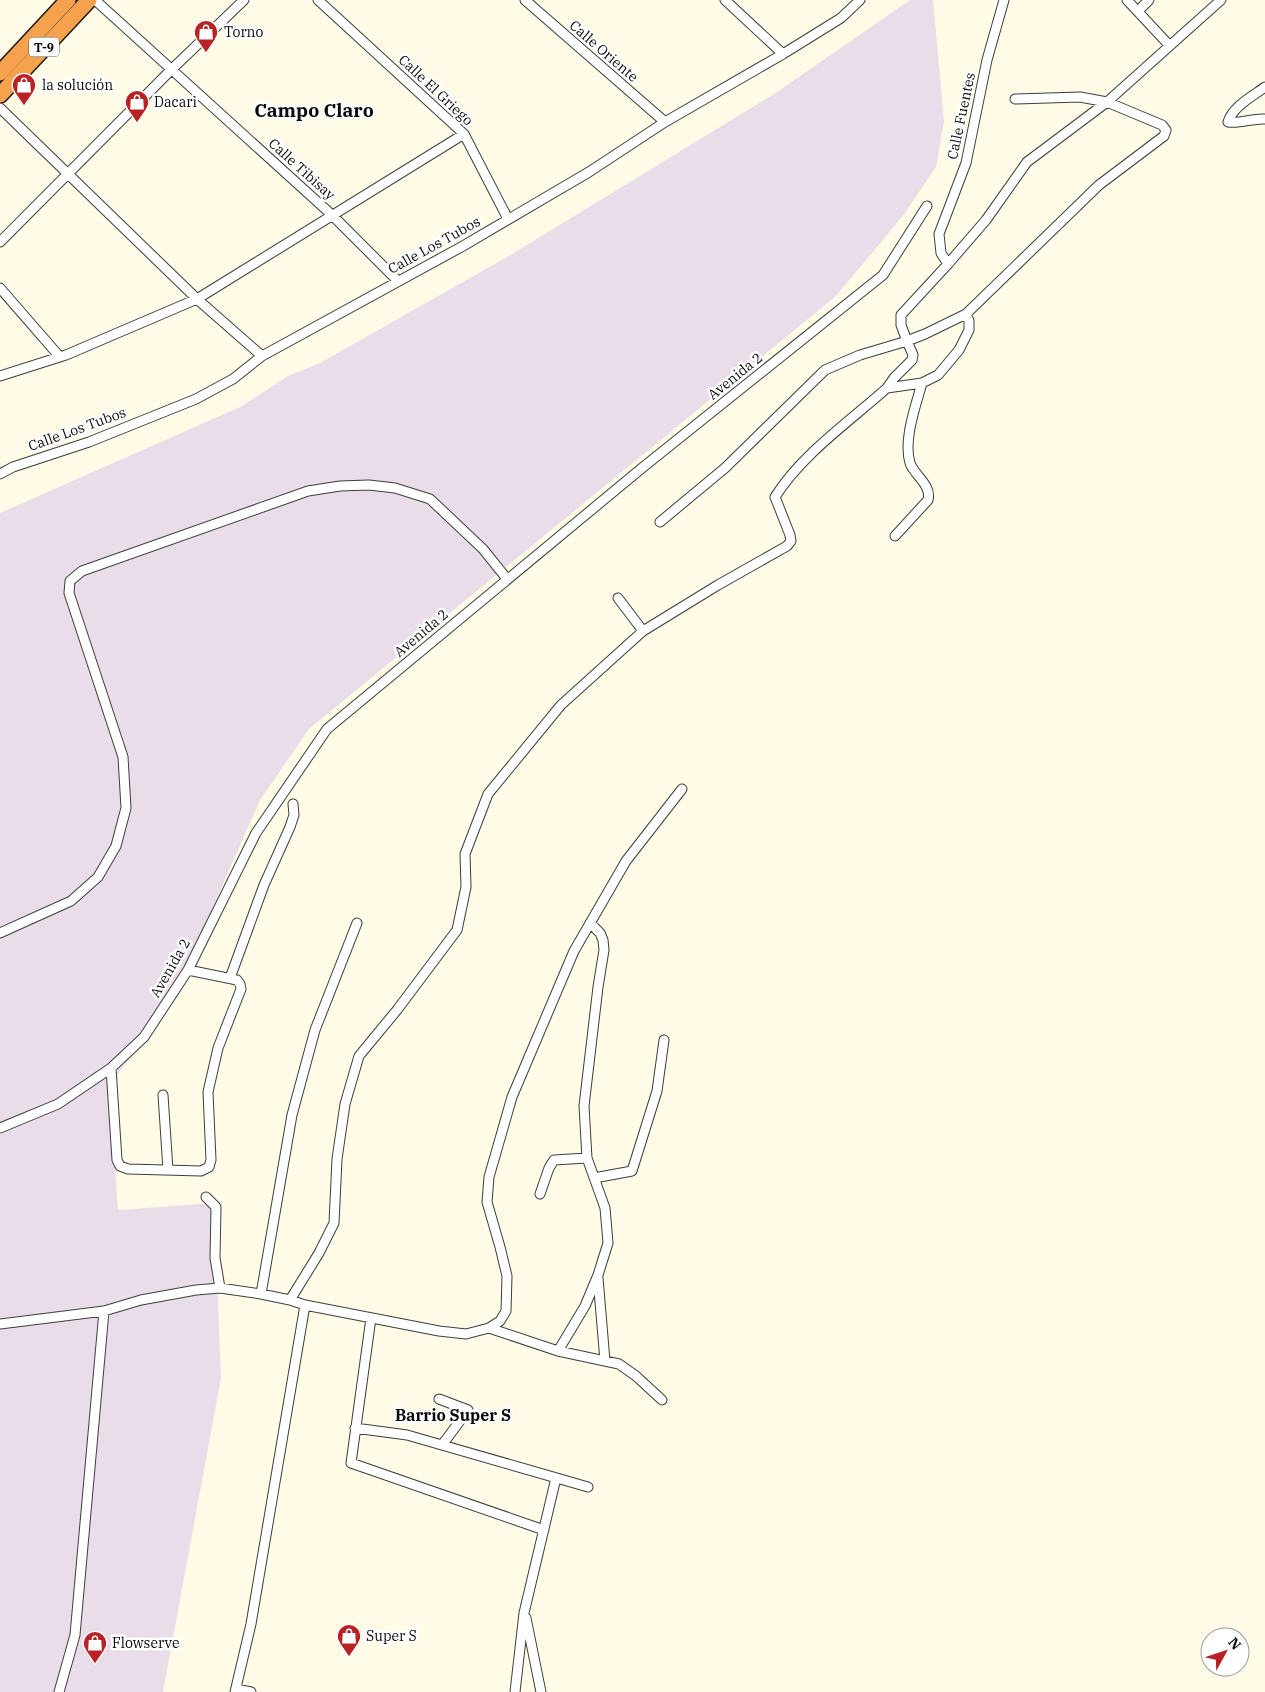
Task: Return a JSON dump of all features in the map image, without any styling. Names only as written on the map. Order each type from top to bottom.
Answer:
[{"type":"highway","name":"T-9","points":[[0,73],[68,0]]},
{"type":"highway","name":"T-9","points":[[0,95],[89,0]]},
{"type":"street","name":"Calle Tibisay","points":[[95,0],[332,215],[398,281]]},
{"type":"street","points":[[0,242],[172,69],[244,0]]},
{"type":"street","name":"Calle El Griego","points":[[318,0],[464,134],[508,218]]},
{"type":"street","name":"Calle Oriente","points":[[525,0],[665,122]]},
{"type":"street","points":[[725,0],[782,54]]},
{"type":"street","name":"Calle Los Tubos","points":[[0,474],[13,467],[88,442],[196,399],[234,379],[262,356],[463,246],[589,172],[665,122],[841,18],[860,0]]},
{"type":"street","name":"Calle Fuentes","points":[[948,264],[941,253],[939,234],[966,163],[987,60],[1004,0]]},
{"type":"street","points":[[1126,0],[1169,45]]},
{"type":"street","points":[[1138,11],[1150,0]]},
{"type":"street","points":[[290,1300],[319,1253],[334,1223],[337,1159],[345,1104],[359,1056],[397,1010],[457,930],[466,887],[465,854],[488,794],[561,705],[643,631],[787,546],[791,541],[775,497],[823,442],[887,388],[912,360],[913,355],[902,325],[901,315],[986,220],[1027,162],[1107,102],[1221,0]]},
{"type":"street","points":[[1265,87],[1236,109],[1228,122],[1235,123],[1253,118],[1265,119]]},
{"type":"street","points":[[660,522],[726,468],[826,370],[860,355],[925,334],[966,314],[1100,185],[1164,136],[1166,130],[1162,125],[1107,102],[1080,97],[1015,99]]},
{"type":"street","points":[[0,108],[197,299],[262,356]]},
{"type":"street","points":[[0,376],[60,357],[197,299],[464,134]]},
{"type":"street","name":"Avenida 2","points":[[0,1128],[58,1104],[111,1068],[144,1038],[188,970],[256,832],[328,728],[642,468],[883,275],[927,206]]},
{"type":"street","points":[[0,288],[60,357]]},
{"type":"street","points":[[887,388],[922,383],[938,375],[959,350],[969,330],[970,321],[966,314]]},
{"type":"street","points":[[895,536],[928,500],[929,496],[927,489],[910,465],[908,455],[910,431],[922,383]]},
{"type":"street","points":[[0,933],[71,901],[98,876],[116,846],[126,808],[123,758],[69,593],[70,581],[82,572],[308,491],[340,486],[369,485],[395,488],[430,499],[483,550],[508,579]]},
{"type":"street","points":[[618,598],[643,631]]},
{"type":"street","points":[[0,1324],[104,1311],[141,1300],[196,1290],[220,1288],[261,1294],[439,1331],[466,1334],[489,1328],[500,1321],[506,1311],[507,1276],[486,1202],[489,1177],[512,1097],[574,952],[590,923],[626,861],[682,789]]},
{"type":"street","points":[[230,978],[264,885],[290,827],[294,814],[293,804]]},
{"type":"street","points":[[261,1294],[292,1115],[315,1030],[357,922]]},
{"type":"street","points":[[558,1351],[585,1306],[598,1275],[608,1242],[605,1208],[587,1158],[584,1106],[604,950],[600,933],[590,923]]},
{"type":"street","points":[[111,1068],[120,1166],[128,1170],[201,1171],[209,1167],[212,1160],[208,1092],[218,1048],[240,990],[240,984],[237,980],[230,978],[188,970]]},
{"type":"street","points":[[594,1178],[632,1171],[657,1091],[664,1040]]},
{"type":"street","points":[[163,1095],[168,1170]]},
{"type":"street","points":[[540,1194],[549,1168],[554,1160],[587,1158]]},
{"type":"street","points":[[206,1197],[216,1207],[216,1258],[220,1288]]},
{"type":"street","points":[[598,1275],[606,1361]]},
{"type":"street","points":[[251,1692],[236,1690],[251,1624],[305,1304]]},
{"type":"street","points":[[59,1692],[76,1634],[104,1311]]},
{"type":"street","points":[[371,1318],[351,1463],[544,1530]]},
{"type":"street","points":[[489,1328],[558,1351],[619,1364],[636,1376],[662,1400]]},
{"type":"street","points":[[439,1399],[468,1410],[442,1445]]},
{"type":"street","points":[[356,1428],[407,1435],[588,1487]]},
{"type":"street","points":[[515,1692],[524,1610],[556,1478]]},
{"type":"street","points":[[524,1610],[541,1692]]},
{"type":"shaded area","points":[[910,0],[933,0],[944,122],[936,167],[902,217],[836,296],[309,729],[260,800],[178,986],[136,1050],[109,1086],[118,1210],[214,1203],[221,1378],[163,1692],[0,1692],[0,513],[240,407],[288,376],[320,363],[512,254],[777,92]]},
{"type":"place","name":"Torno","points":[[206,53]]},
{"type":"place","name":"la solución","points":[[24,106]]},
{"type":"place","name":"Dacari","points":[[137,123]]},
{"type":"place","name":"Super S","points":[[349,1657]]},
{"type":"place","name":"Flowserve","points":[[95,1664]]},
{"type":"district","name":"Campo Claro","points":[[314,110]]},
{"type":"district","name":"Barrio Super S","points":[[453,1415]]}]
